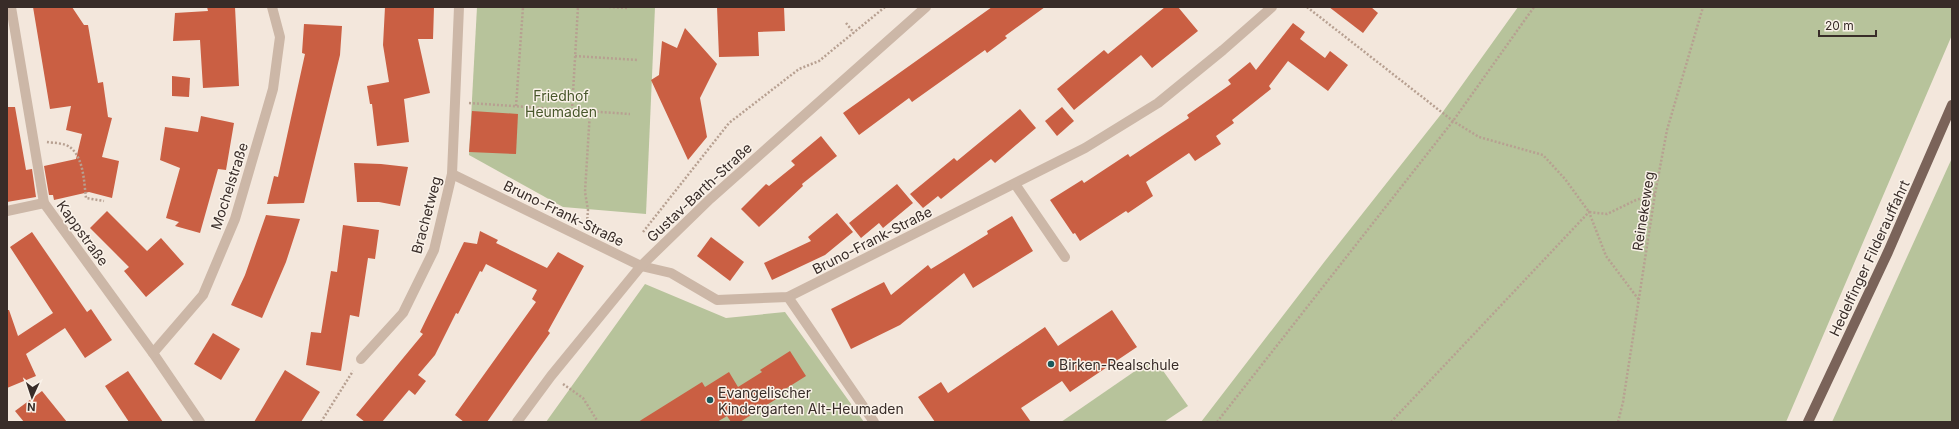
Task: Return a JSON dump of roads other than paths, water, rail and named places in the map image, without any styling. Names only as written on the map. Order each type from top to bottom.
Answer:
[{"type":"main road","name":"Hedelfinger Filderauffahrt","points":[[1808,422],[1888,252],[1952,105]]},
{"type":"street","name":"Kappstraße","points":[[11,7],[35,141],[44,204],[153,352],[200,422]]},
{"type":"street","name":"Mochelstraße","points":[[153,352],[203,295],[235,220],[273,89],[280,37],[272,7]]},
{"type":"street","name":"Brachetweg","points":[[361,359],[403,313],[434,250],[452,174],[459,7]]},
{"type":"street","name":"Gustav-Barth-Straße","points":[[517,422],[551,376],[641,266],[710,199],[926,7]]},
{"type":"street","name":"Bruno-Frank-Straße","points":[[452,174],[641,266],[671,273],[718,300],[788,297],[1016,184],[1085,148],[1158,103],[1223,50],[1272,7]]},
{"type":"street","points":[[1016,184],[1065,257]]},
{"type":"street","points":[[7,211],[44,204]]},
{"type":"street","points":[[788,297],[874,422]]},
{"type":"place","name":"Birken-Realschule","points":[[1051,364]]},
{"type":"place","name":"Evangelischer Kindergarten Alt-Heumaden","points":[[710,400]]},
{"type":"park label","name":"Friedhof Heumaden","points":[[561,104]]}]
